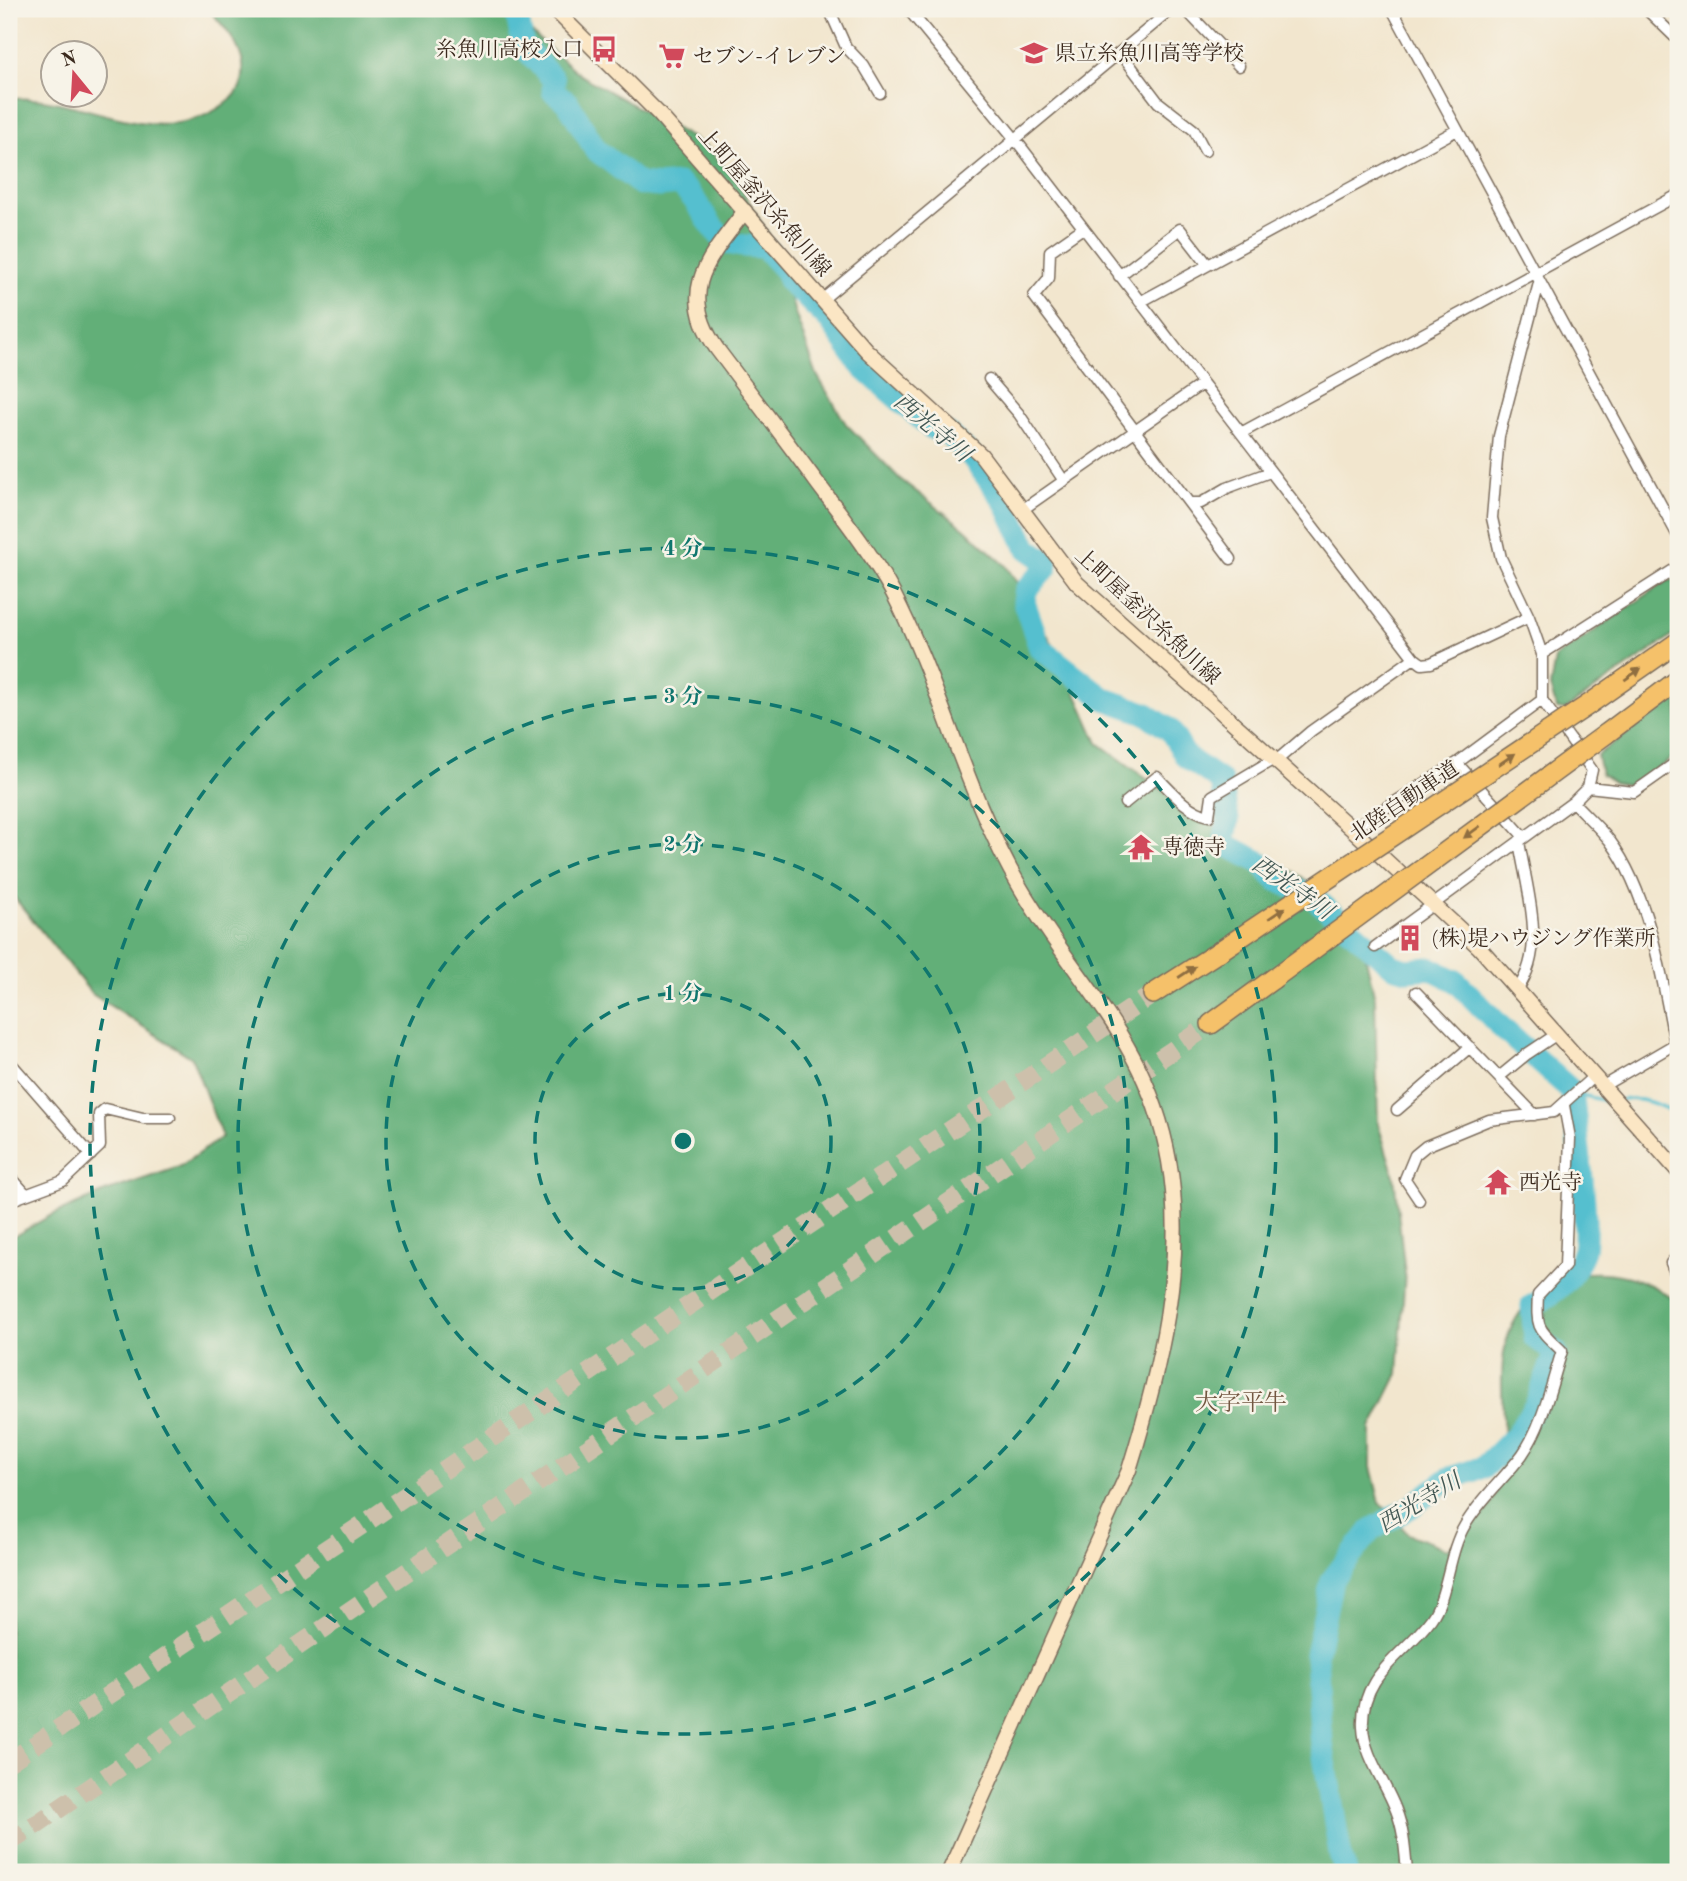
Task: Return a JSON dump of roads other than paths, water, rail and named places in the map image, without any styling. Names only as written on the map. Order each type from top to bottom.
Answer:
[{"type":"highway","name":"北陸自動車道","points":[[1153,994],[1588,705],[1678,642]]},
{"type":"highway","points":[[1211,1024],[1678,680]]},
{"type":"street","name":"上町屋釜沢糸魚川線","points":[[555,9],[650,105],[867,351],[981,454],[1060,564],[1085,592],[1433,902],[1517,990],[1678,1171]]},
{"type":"street","points":[[829,9],[846,47],[864,66],[880,93]]},
{"type":"street","points":[[908,9],[1015,139],[1414,658],[1422,664],[1431,663],[1529,617]]},
{"type":"street","points":[[823,299],[1172,9]]},
{"type":"street","points":[[1185,9],[1239,66]]},
{"type":"street","points":[[1392,9],[1678,536]]},
{"type":"street","points":[[1646,9],[1678,40]]},
{"type":"street","points":[[1120,52],[1158,102],[1194,130],[1205,151]]},
{"type":"street","points":[[1140,302],[1457,130]]},
{"type":"street","points":[[1241,433],[1537,278],[1678,195]]},
{"type":"street","points":[[745,211],[703,272],[696,300],[703,325],[712,342],[854,531],[893,593],[914,637],[982,812],[1005,859],[1041,919],[1110,1015],[1146,1082],[1164,1139],[1172,1189],[1172,1271],[1144,1424],[1129,1470],[949,1872]]},
{"type":"street","points":[[1083,228],[1050,251],[1049,278],[1034,296],[1231,559]]},
{"type":"street","points":[[1119,276],[1180,229],[1208,265]]},
{"type":"street","points":[[1375,947],[1573,802],[1588,787],[1592,770],[1542,700],[1542,654],[1529,617],[1501,558],[1492,518],[1499,436],[1537,278]]},
{"type":"street","points":[[989,379],[1018,414],[1064,481]]},
{"type":"street","points":[[1022,510],[1202,384]]},
{"type":"street","points":[[1189,503],[1200,503],[1227,488],[1270,472]]},
{"type":"street","points":[[1542,654],[1678,567]]},
{"type":"street","points":[[1125,803],[1157,777],[1182,802],[1198,813],[1209,816],[1212,796],[1275,760],[1414,658]]},
{"type":"street","points":[[1352,828],[1457,763],[1542,700]]},
{"type":"street","points":[[1588,787],[1634,792],[1678,761]]},
{"type":"street","points":[[1457,763],[1521,839],[1535,941],[1525,979],[1517,990]]},
{"type":"street","points":[[1419,1200],[1405,1179],[1415,1155],[1471,1126],[1489,1120],[1554,1112],[1598,1081],[1675,1044],[1656,948],[1630,879],[1611,842],[1573,802]]},
{"type":"street","points":[[1416,992],[1535,1115]]},
{"type":"street","points":[[1499,1077],[1557,1034]]},
{"type":"street","points":[[1398,1110],[1470,1047]]},
{"type":"street","points":[[9,1061],[91,1155]]},
{"type":"street","points":[[1407,1872],[1404,1838],[1396,1810],[1377,1773],[1363,1728],[1364,1711],[1371,1684],[1383,1667],[1431,1620],[1438,1608],[1451,1554],[1464,1526],[1523,1454],[1554,1381],[1562,1351],[1536,1324],[1538,1294],[1565,1266],[1570,1139],[1564,1106]]},
{"type":"street","points":[[9,1201],[63,1181],[91,1155],[100,1146],[99,1114],[105,1109],[143,1118],[170,1118]]},
{"type":"street","points":[[9,1175],[24,1194]]},
{"type":"street","points":[[1678,1255],[1671,1263],[1678,1280]]},
{"type":"waterway","name":"西光寺川","points":[[516,9],[523,46],[554,80],[553,91],[568,103],[596,150],[640,184],[678,184],[686,190],[716,231],[730,243],[764,247],[786,271],[790,282],[830,321],[863,368],[931,428],[948,434],[972,457],[1004,501],[1027,548],[1047,562],[1046,568],[1026,590],[1024,602],[1040,648],[1105,699],[1145,713],[1170,730],[1186,757],[1221,781],[1228,820],[1224,844],[1260,862],[1277,880],[1314,898],[1393,966],[1407,970],[1430,968],[1456,981],[1504,1030],[1572,1091],[1584,1200],[1585,1241],[1575,1270],[1555,1291],[1532,1306],[1535,1338],[1556,1352],[1536,1405],[1514,1437],[1484,1467],[1448,1479],[1411,1507],[1371,1530],[1332,1580],[1316,1655],[1322,1744],[1341,1858],[1346,1872]]},
{"type":"waterway","points":[[1577,1094],[1610,1102]]},
{"type":"waterway","points":[[1621,1100],[1651,1102],[1678,1115]]},
{"type":"tunnel","points":[[9,1762],[1153,994]]},
{"type":"tunnel","points":[[9,1843],[1211,1024]]},
{"type":"place","name":"糸魚川高校入口","points":[[604,49]]},
{"type":"place","name":"県立糸魚川高等学校","points":[[1034,53]]},
{"type":"place","name":"セブン-イレブン","points":[[672,56]]},
{"type":"place","name":"専徳寺","points":[[1141,847]]},
{"type":"place","name":"(株)堤ハウジング作業所","points":[[1410,938]]},
{"type":"place","name":"西光寺","points":[[1498,1182]]},
{"type":"district","name":"大字平牛","points":[[1241,1402]]}]
